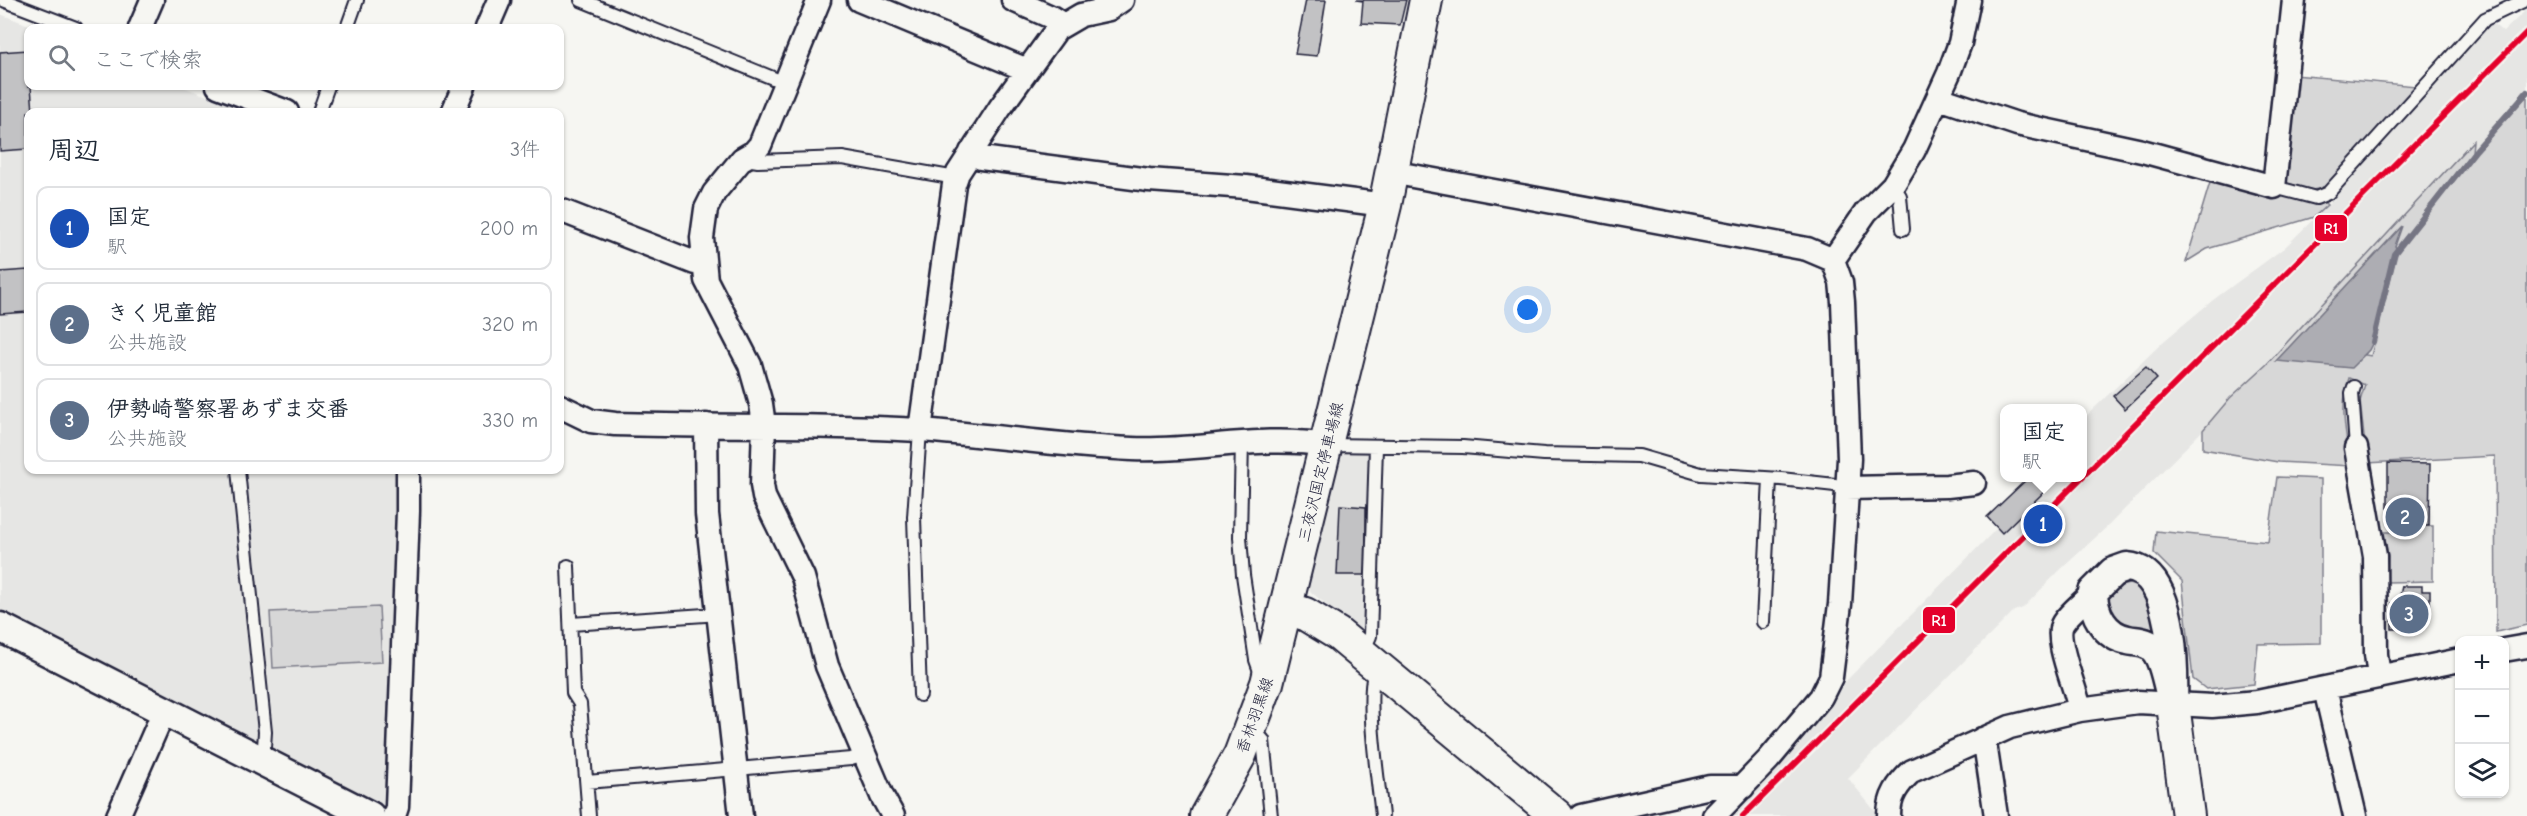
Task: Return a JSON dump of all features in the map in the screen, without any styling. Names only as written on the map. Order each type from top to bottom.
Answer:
[{"type":"main road","name":"三夜沢国定停車場線","points":[[1286,608],[1385,205],[1426,0]]},
{"type":"main road","name":"香林羽黒線","points":[[1206,816],[1227,782],[1252,728],[1267,683],[1286,608]]},
{"type":"main road","points":[[1286,608],[1305,614],[1326,625],[1370,659],[1557,816]]},
{"type":"main road","points":[[2173,705],[2188,816]]},
{"type":"street","points":[[142,24],[152,0]]},
{"type":"street","points":[[489,24],[499,0]]},
{"type":"street","points":[[819,0],[760,144],[754,152],[742,159],[714,193],[706,209],[702,238],[704,261],[706,280],[750,365],[764,425],[762,485],[764,497],[803,577],[827,666],[864,755],[893,816]]},
{"type":"street","points":[[859,0],[1027,70]]},
{"type":"street","points":[[1013,0],[1062,24]]},
{"type":"street","points":[[920,430],[956,178],[1027,70],[1062,24],[1082,15],[1109,9],[1122,0]]},
{"type":"street","points":[[1833,260],[1866,212],[1893,185],[1914,150],[1939,98],[1960,43],[1969,0]]},
{"type":"street","points":[[1939,98],[2016,124],[2142,151],[2274,187],[2295,0]]},
{"type":"street","points":[[229,90],[276,108]]},
{"type":"street","points":[[455,108],[462,90]]},
{"type":"street","points":[[971,152],[981,158],[1149,180],[1246,187],[1385,205]]},
{"type":"street","points":[[1391,172],[1807,249],[1833,260],[1841,282],[1843,302],[1849,459],[1840,604],[1832,677],[1821,697],[1743,788],[1714,816]]},
{"type":"street","points":[[564,212],[695,263],[704,261]]},
{"type":"street","points":[[564,408],[601,423],[920,430],[1063,445],[1135,449],[1174,448],[1242,441],[1304,441],[1327,445]]},
{"type":"street","points":[[706,425],[707,514],[741,816]]},
{"type":"street","points":[[2356,448],[2375,556],[2376,654],[2379,677]]},
{"type":"street","points":[[394,816],[397,807],[399,772],[408,474]]},
{"type":"street","points":[[1847,488],[1947,486],[1974,483]]},
{"type":"street","points":[[2080,710],[2065,656],[2061,629],[2064,621],[2113,572],[2123,567],[2137,569],[2151,579],[2162,600],[2170,637],[2174,675],[2173,705]]},
{"type":"street","points":[[2093,592],[2095,612],[2107,629],[2120,637],[2142,642],[2155,650],[2163,664],[2173,705]]},
{"type":"street","points":[[0,627],[370,816]]},
{"type":"street","points":[[2509,649],[2527,646]]},
{"type":"street","points":[[1889,816],[1893,793],[1900,782],[1912,771],[2010,727],[2080,710],[2138,702],[2212,706],[2257,702],[2455,661]]},
{"type":"street","points":[[2325,689],[2355,816]]},
{"type":"street","points":[[118,816],[164,711]]},
{"type":"street","points":[[1982,739],[1986,750],[1996,816]]},
{"type":"street","points":[[1581,816],[1710,787],[1743,788]]},
{"type":"lane","points":[[3,0],[66,24]]},
{"type":"lane","points":[[348,24],[357,0]]},
{"type":"lane","points":[[581,0],[785,83]]},
{"type":"lane","points":[[2274,187],[2316,198],[2328,193],[2485,19],[2525,0]]},
{"type":"lane","points":[[320,108],[327,90]]},
{"type":"lane","points":[[742,159],[758,161],[842,158],[956,178]]},
{"type":"lane","points":[[1893,185],[1900,196],[1903,229]]},
{"type":"lane","points":[[2354,387],[2352,393],[2356,448]]},
{"type":"lane","points":[[920,430],[914,517],[920,695]]},
{"type":"lane","points":[[1242,441],[1240,537],[1243,575],[1258,671],[1267,683]]},
{"type":"lane","points":[[1327,445],[1463,447],[1544,454],[1639,456],[1701,474],[1835,485],[1847,488]]},
{"type":"lane","points":[[1376,447],[1370,659],[1373,727],[1382,816]]},
{"type":"lane","points":[[238,474],[265,732],[264,747],[258,759]]},
{"type":"lane","points":[[1763,622],[1770,479]]},
{"type":"lane","points":[[568,566],[573,693],[580,704],[589,816]]},
{"type":"lane","points":[[571,624],[720,614]]},
{"type":"lane","points":[[1252,728],[1263,740],[1271,816]]},
{"type":"lane","points":[[586,782],[851,759],[864,755]]},
{"type":"shaded area","points":[[2527,9],[2527,96],[2477,151],[2398,250],[2371,356],[2230,398],[2203,430],[2109,525],[2023,608],[2014,611],[1848,778],[1879,816],[1731,816],[1762,784],[1836,697],[1844,683],[1997,528],[1987,517],[2024,482],[2087,482],[2087,415],[2165,340],[2213,300],[2284,248],[2335,198],[2333,195],[2492,23],[2503,32]]},
{"type":"shaded area","points":[[0,14],[26,24],[24,24],[24,90],[191,90],[239,108],[24,108],[24,474],[396,474],[388,801],[380,808],[0,611]]},
{"type":"shaded area","points":[[2294,75],[2417,86],[2324,188],[2312,190],[2287,183],[2282,174]]},
{"type":"shaded area","points":[[2527,96],[2527,625],[2496,632],[2495,456],[2367,463],[2360,401],[2365,385],[2349,378],[2344,411],[2351,466],[2278,462],[2203,449],[2203,430],[2230,398],[2266,365],[2473,141],[2472,152],[2395,251],[2371,342],[2365,355],[2371,356],[2398,250],[2477,151]]},
{"type":"shaded area","points":[[2212,176],[2317,203],[2324,202],[2327,205],[2314,217],[2207,249],[2186,262]]},
{"type":"shaded area","points":[[2402,226],[2395,246],[2397,250],[2373,342],[2369,350],[2351,368],[2276,361]]},
{"type":"shaded area","points":[[1337,451],[1369,452],[1362,634],[1311,592],[1307,585]]},
{"type":"shaded area","points":[[2277,477],[2321,479],[2321,643],[2258,644],[2254,684],[2206,689],[2193,679],[2182,581],[2154,553],[2156,531],[2268,542]]},
{"type":"shaded area","points":[[2394,525],[2433,526],[2433,581],[2387,582],[2388,556],[2384,532],[2394,532]]},
{"type":"shaded area","points":[[2129,584],[2143,588],[2159,634],[2121,627],[2109,601],[2113,591]]},
{"type":"shaded area","points":[[379,607],[382,662],[273,668],[270,612]]},
{"type":"building","points":[[1306,0],[1326,0],[1317,56],[1295,54]]},
{"type":"building","points":[[1356,0],[1406,0],[1400,25],[1361,23],[1363,1]]},
{"type":"building","points":[[24,50],[24,90],[31,90],[33,108],[24,108],[24,149],[0,151],[0,52]]},
{"type":"building","points":[[24,270],[24,312],[0,314],[0,272]]},
{"type":"building","points":[[2146,367],[2157,379],[2125,409],[2113,396]]},
{"type":"building","points":[[2388,463],[2430,464],[2429,526],[2394,525],[2394,508],[2388,508]]},
{"type":"building","points":[[2024,482],[2037,482],[2045,491],[2002,533],[1987,517]]},
{"type":"building","points":[[1340,505],[1366,507],[1366,575],[1337,575]]},
{"type":"building","points":[[2402,586],[2422,586],[2422,591],[2430,591],[2430,610],[2408,610],[2408,629],[2392,629],[2392,603],[2402,604],[2402,600],[2399,600]]},
{"type":"waterway","points":[[2373,342],[2394,254],[2476,150],[2527,92]]},
{"type":"transit line","name":"R1","points":[[2087,472],[2527,32]]},
{"type":"transit line","name":"R1","points":[[1743,816],[2077,482]]},
{"type":"place","name":"きく児童館","points":[[2405,517]]},
{"type":"place","name":"国定","points":[[2043,524]]},
{"type":"place","name":"伊勢崎警察署あずま交番","points":[[2409,614]]}]
